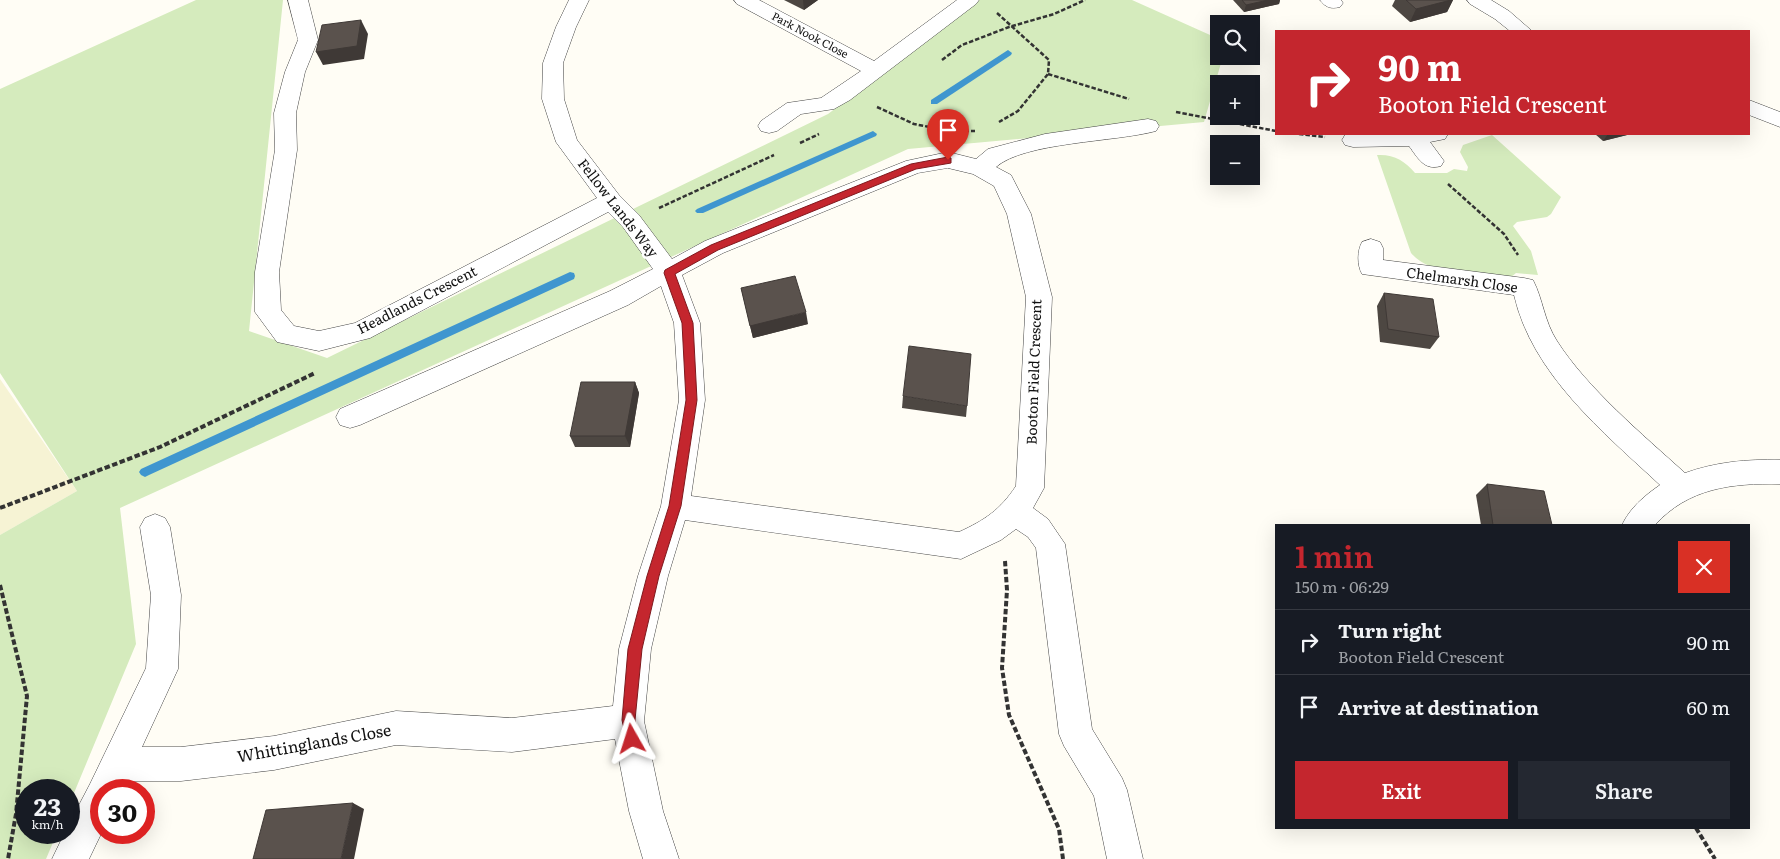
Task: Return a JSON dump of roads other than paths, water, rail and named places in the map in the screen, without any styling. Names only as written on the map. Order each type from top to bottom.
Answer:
[{"type":"street","name":"Headlands Crescent","points":[[298,0],[308,40],[295,72],[285,113],[286,150],[267,272],[268,312],[286,335],[319,341],[361,331],[610,201]]},
{"type":"street","name":"Fellow Lands Way","points":[[580,0],[566,27],[553,63],[553,99],[567,142],[610,201],[630,221],[669,273],[687,323],[692,400],[675,506],[653,576],[635,649],[628,720],[646,812],[661,859]]},
{"type":"street","name":"Park Nook Close","points":[[744,0],[876,70]]},
{"type":"street","points":[[769,126],[795,108],[826,104],[842,95],[970,0]]},
{"type":"street","points":[[1477,0],[1502,14],[1521,30]]},
{"type":"street","points":[[1750,107],[1780,120]]},
{"type":"street","points":[[980,168],[996,154],[1045,141],[1148,126]]},
{"type":"street","points":[[1353,140],[1415,138],[1432,135]]},
{"type":"street","points":[[1415,138],[1433,161]]},
{"type":"street","name":"Booton Field Crescent","points":[[350,417],[619,298],[669,273],[714,247],[914,166],[948,160],[980,168],[1003,182],[1019,214],[1039,298],[1030,488],[1003,521]]},
{"type":"street","name":"Chelmarsh Close","points":[[1371,248],[1371,268],[1524,287],[1528,309],[1556,362],[1584,394],[1682,488]]},
{"type":"street","points":[[1638,524],[1662,499],[1706,478],[1729,473],[1780,472]]},
{"type":"street","points":[[675,506],[961,546],[1003,521],[1038,528],[1050,544],[1076,734],[1110,790],[1125,859]]},
{"type":"street","name":"Whittinglands Close","points":[[111,777],[162,669],[166,595],[155,527]]},
{"type":"street","name":"Whittinglands Close","points":[[111,777],[181,764],[274,753],[396,728],[512,735],[628,720]]},
{"type":"street","points":[[70,858],[90,819]]},
{"type":"waterway","points":[[934,102],[1008,53]]},
{"type":"waterway","points":[[700,211],[873,134]]},
{"type":"waterway","points":[[145,472],[570,276]]}]
